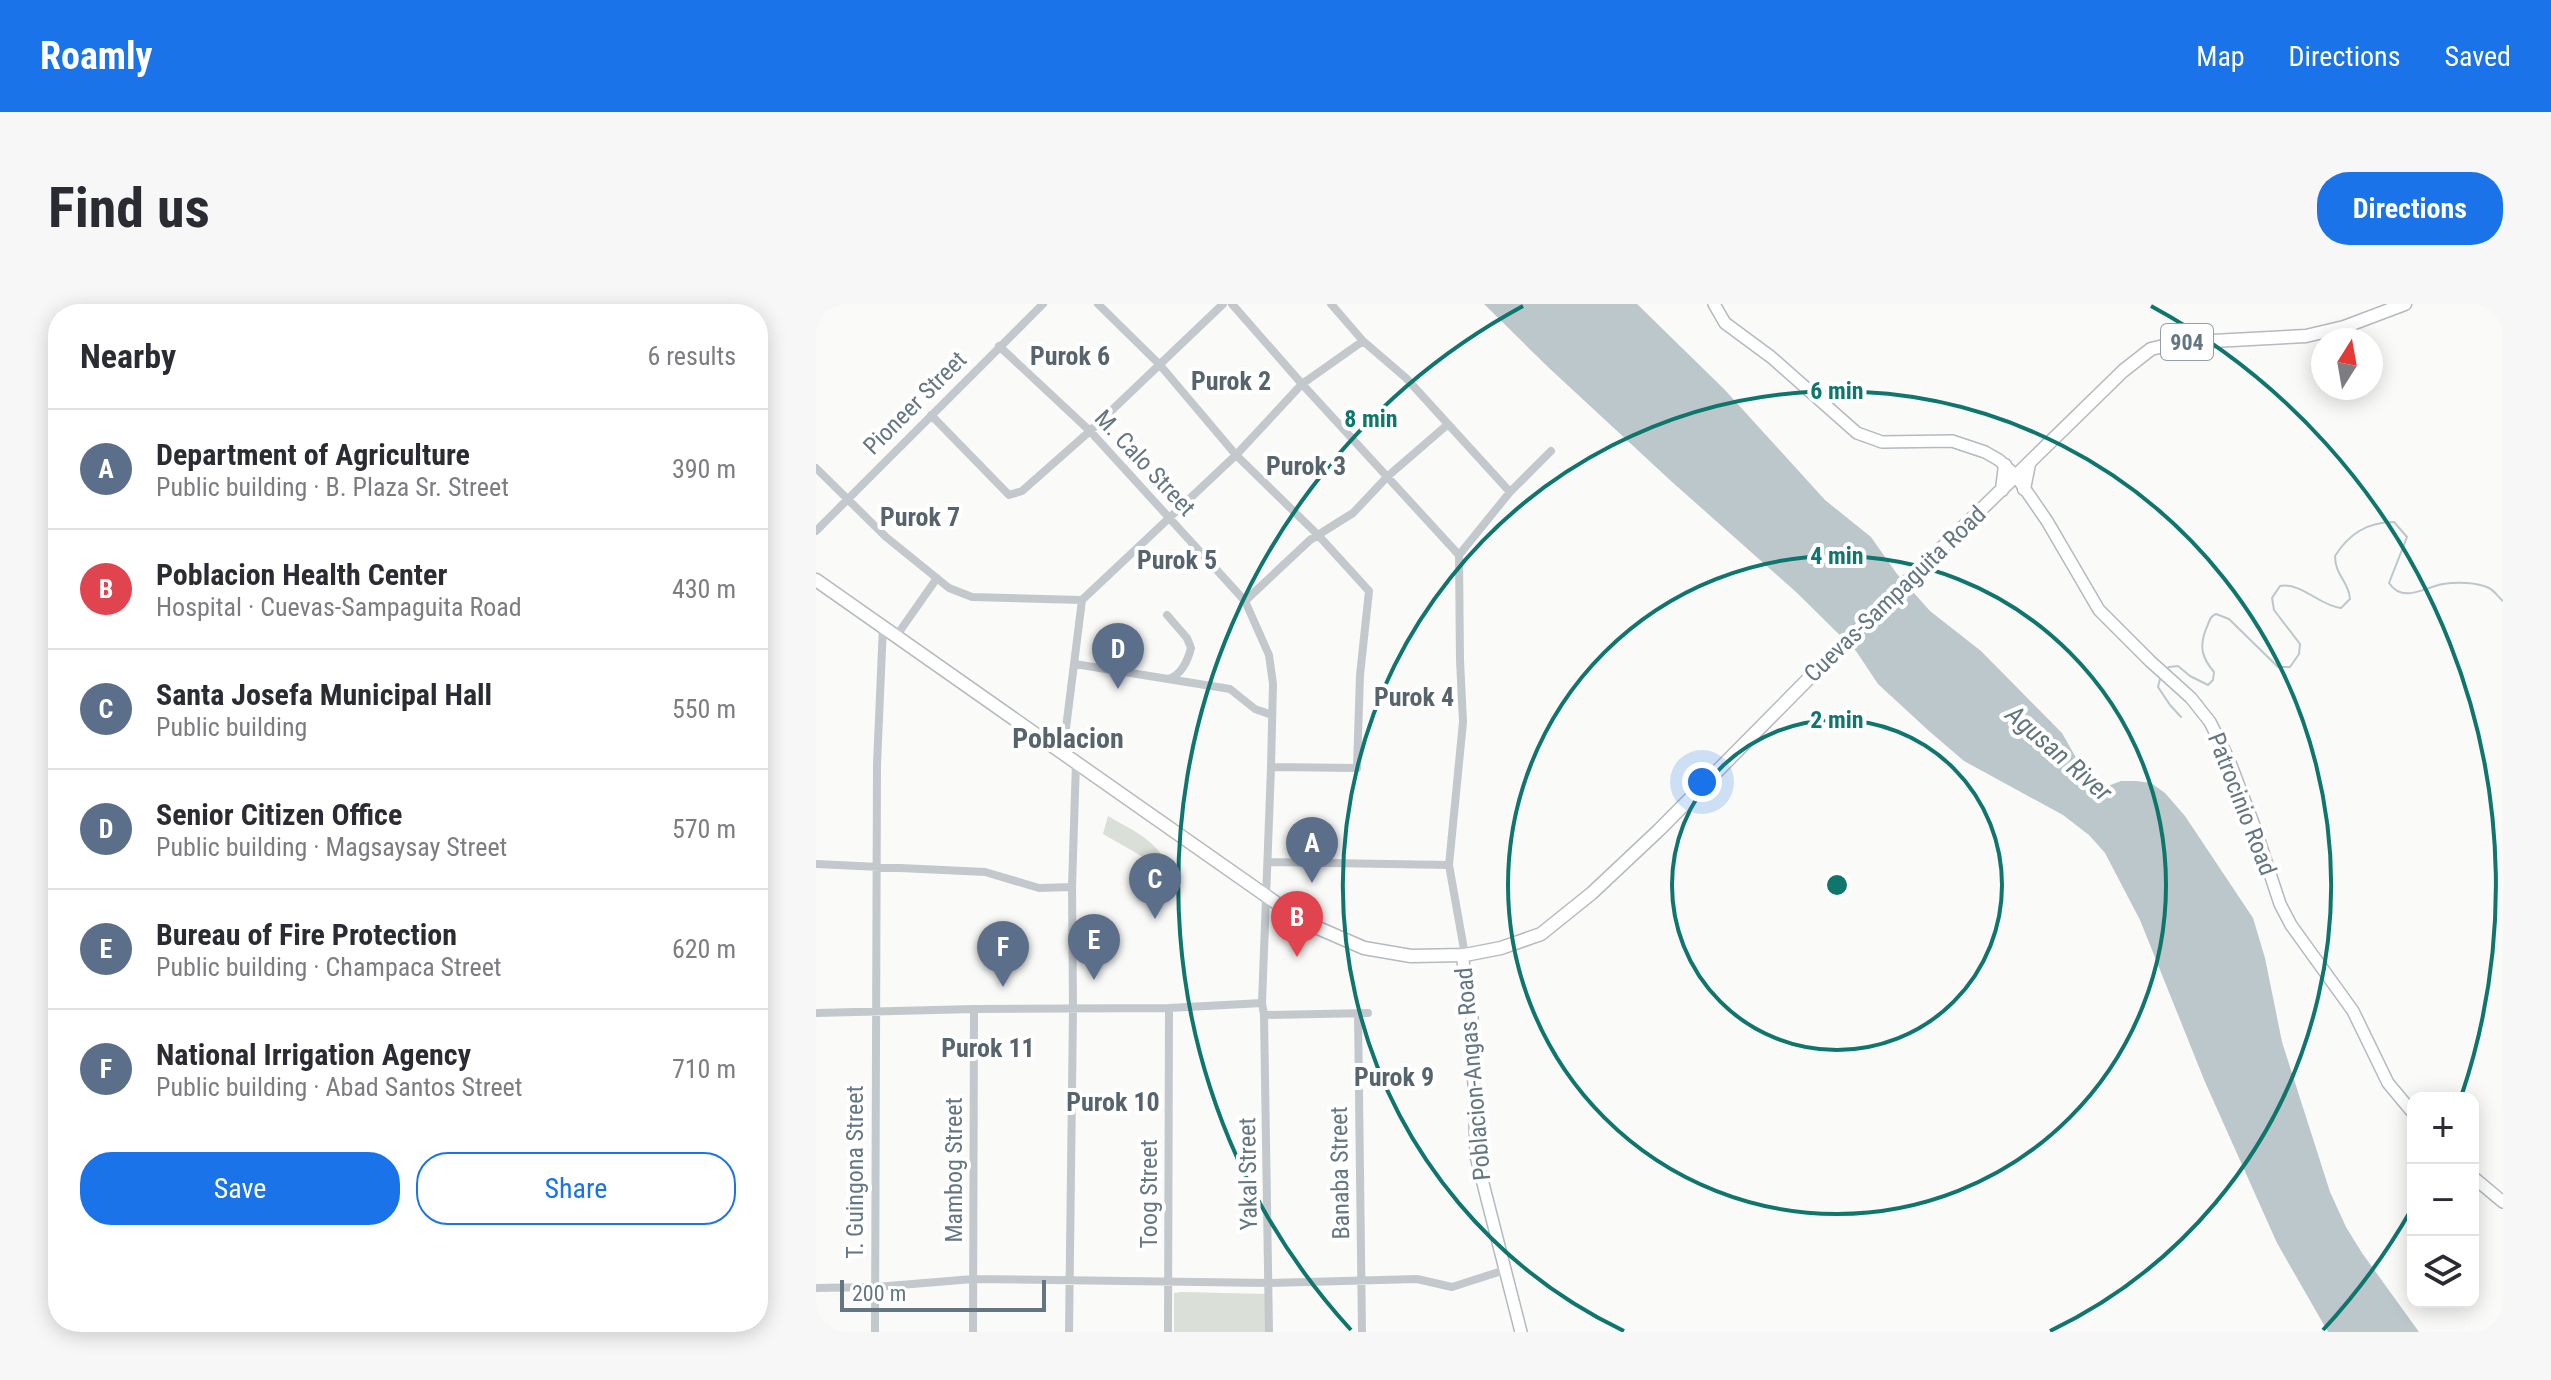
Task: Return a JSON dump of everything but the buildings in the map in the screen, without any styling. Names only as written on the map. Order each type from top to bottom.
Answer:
[{"type":"main road","name":"Cuevas-Sampaguita Road","points":[[816,580],[1267,899],[1315,929],[1364,948],[1411,956],[1464,955],[1532,938],[1592,893],[1659,830],[1932,556],[2123,371],[2151,349],[2176,343],[2306,336],[2344,327],[2405,304]]},
{"type":"main road","points":[[2029,463],[2024,488],[2002,489],[2006,466],[2029,463]]},
{"type":"street","name":"Pioneer Street","points":[[816,531],[1043,304]]},
{"type":"street","points":[[1098,304],[1160,365],[1236,455],[1318,535],[1369,591],[1360,675],[1357,768],[1271,767]]},
{"type":"street","points":[[931,415],[1009,495],[1022,491],[1223,304]]},
{"type":"street","points":[[1232,304],[1459,555]]},
{"type":"street","points":[[1331,304],[1363,341],[1406,378],[1510,492]]},
{"type":"street","name":"Patrocinio Road","points":[[1714,304],[1725,323],[1771,357],[1857,433],[1882,442],[1952,441],[1985,452],[2016,476],[2047,521],[2099,610],[2191,698],[2210,722],[2229,760],[2285,914],[2353,1011],[2388,1083],[2407,1106]]},
{"type":"street","points":[[1063,752],[1082,600],[1236,455],[1302,384],[1363,341]]},
{"type":"street","name":"M. Calo Street","points":[[999,346],[1090,431],[1245,601],[1269,655],[1272,715],[1267,899]]},
{"type":"street","points":[[1245,601],[1318,535],[1353,513],[1388,476],[1447,425]]},
{"type":"street","points":[[1464,955],[1449,865],[1463,722],[1459,555],[1510,492],[1551,451]]},
{"type":"street","points":[[816,468],[846,500],[949,588],[972,597],[1082,600]]},
{"type":"street","points":[[897,635],[937,578]]},
{"type":"street","points":[[1167,615],[1187,638],[1191,648],[1181,669],[1174,677],[1167,679]]},
{"type":"street","name":"T. Guingona Street","points":[[875,1332],[877,764],[883,626]]},
{"type":"street","points":[[1075,664],[1230,689],[1255,709],[1272,715]]},
{"type":"street","points":[[1069,1332],[1072,887],[1076,761]]},
{"type":"street","points":[[1268,862],[1449,865]]},
{"type":"street","points":[[816,864],[985,872],[1039,888],[1072,887]]},
{"type":"street","points":[[816,1013],[1169,1008],[1262,1003],[1267,899]]},
{"type":"street","name":"Poblacion-Angas Road","points":[[1464,955],[1472,1017],[1476,1156],[1521,1332]]},
{"type":"street","name":"Yakal Street","points":[[1262,1003],[1269,1332]]},
{"type":"street","name":"Toog Street","points":[[1168,1332],[1169,1008]]},
{"type":"street","name":"Mambog Street","points":[[973,1332],[974,1009]]},
{"type":"street","name":"Banaba Street","points":[[1264,1015],[1363,1014],[1362,1332]]},
{"type":"street","points":[[2479,1182],[2503,1202]]},
{"type":"street","points":[[816,1288],[876,1287],[973,1279],[1270,1283],[1417,1279],[1452,1287],[1505,1270]]},
{"type":"shaded area","points":[[1108,816],[1148,840],[1164,861],[1150,861],[1103,834]]},
{"type":"shaded area","points":[[1174,1293],[1268,1294],[1267,1332],[1174,1332]]},
{"type":"water","name":"Agusan River","points":[[1484,304],[1637,304],[1724,389],[1825,500],[1871,537],[1897,574],[1930,611],[1981,651],[2062,733],[2092,786],[2100,789],[2121,781],[2136,781],[2151,783],[2165,793],[2185,816],[2253,918],[2265,958],[2282,1042],[2330,1192],[2362,1253],[2419,1332],[2328,1332],[2277,1243],[2205,1082],[2140,920],[2105,853],[2089,835],[2063,815],[1964,761],[1929,731],[1878,684],[1856,651],[1795,591],[1671,481]]},
{"type":"waterway","points":[[2166,670],[2178,666],[2208,685],[2213,680],[2214,672],[2204,657],[2202,647],[2209,622],[2216,614],[2229,619],[2278,667],[2290,667],[2299,654],[2300,644],[2274,610],[2272,598],[2280,586],[2295,587],[2341,608],[2350,599],[2335,556],[2346,541],[2375,524],[2394,522],[2407,537],[2389,583],[2395,589],[2407,593],[2443,584],[2473,584],[2489,588],[2503,601]]},
{"type":"waterway","points":[[2160,679],[2158,687],[2181,717]]},
{"type":"place","name":"Senior Citizen Office","points":[[1118,689]]},
{"type":"place","name":"Department of Agriculture","points":[[1312,883]]},
{"type":"place","name":"Santa Josefa Municipal Hall","points":[[1155,919]]},
{"type":"place","name":"Poblacion Health Center","points":[[1297,957]]},
{"type":"place","name":"Bureau of Fire Protection","points":[[1094,980]]},
{"type":"place","name":"National Irrigation Agency","points":[[1003,987]]},
{"type":"district","name":"Purok 6","points":[[1070,356]]},
{"type":"district","name":"Purok 2","points":[[1231,381]]},
{"type":"district","name":"Purok 3","points":[[1306,466]]},
{"type":"district","name":"Purok 7","points":[[920,517]]},
{"type":"district","name":"Purok 5","points":[[1177,560]]},
{"type":"district","name":"Purok 4","points":[[1414,697]]},
{"type":"district","name":"Poblacion","points":[[1068,738]]},
{"type":"district","name":"Purok 11","points":[[988,1048]]},
{"type":"district","name":"Purok 9","points":[[1394,1077]]},
{"type":"district","name":"Purok 10","points":[[1113,1102]]}]
